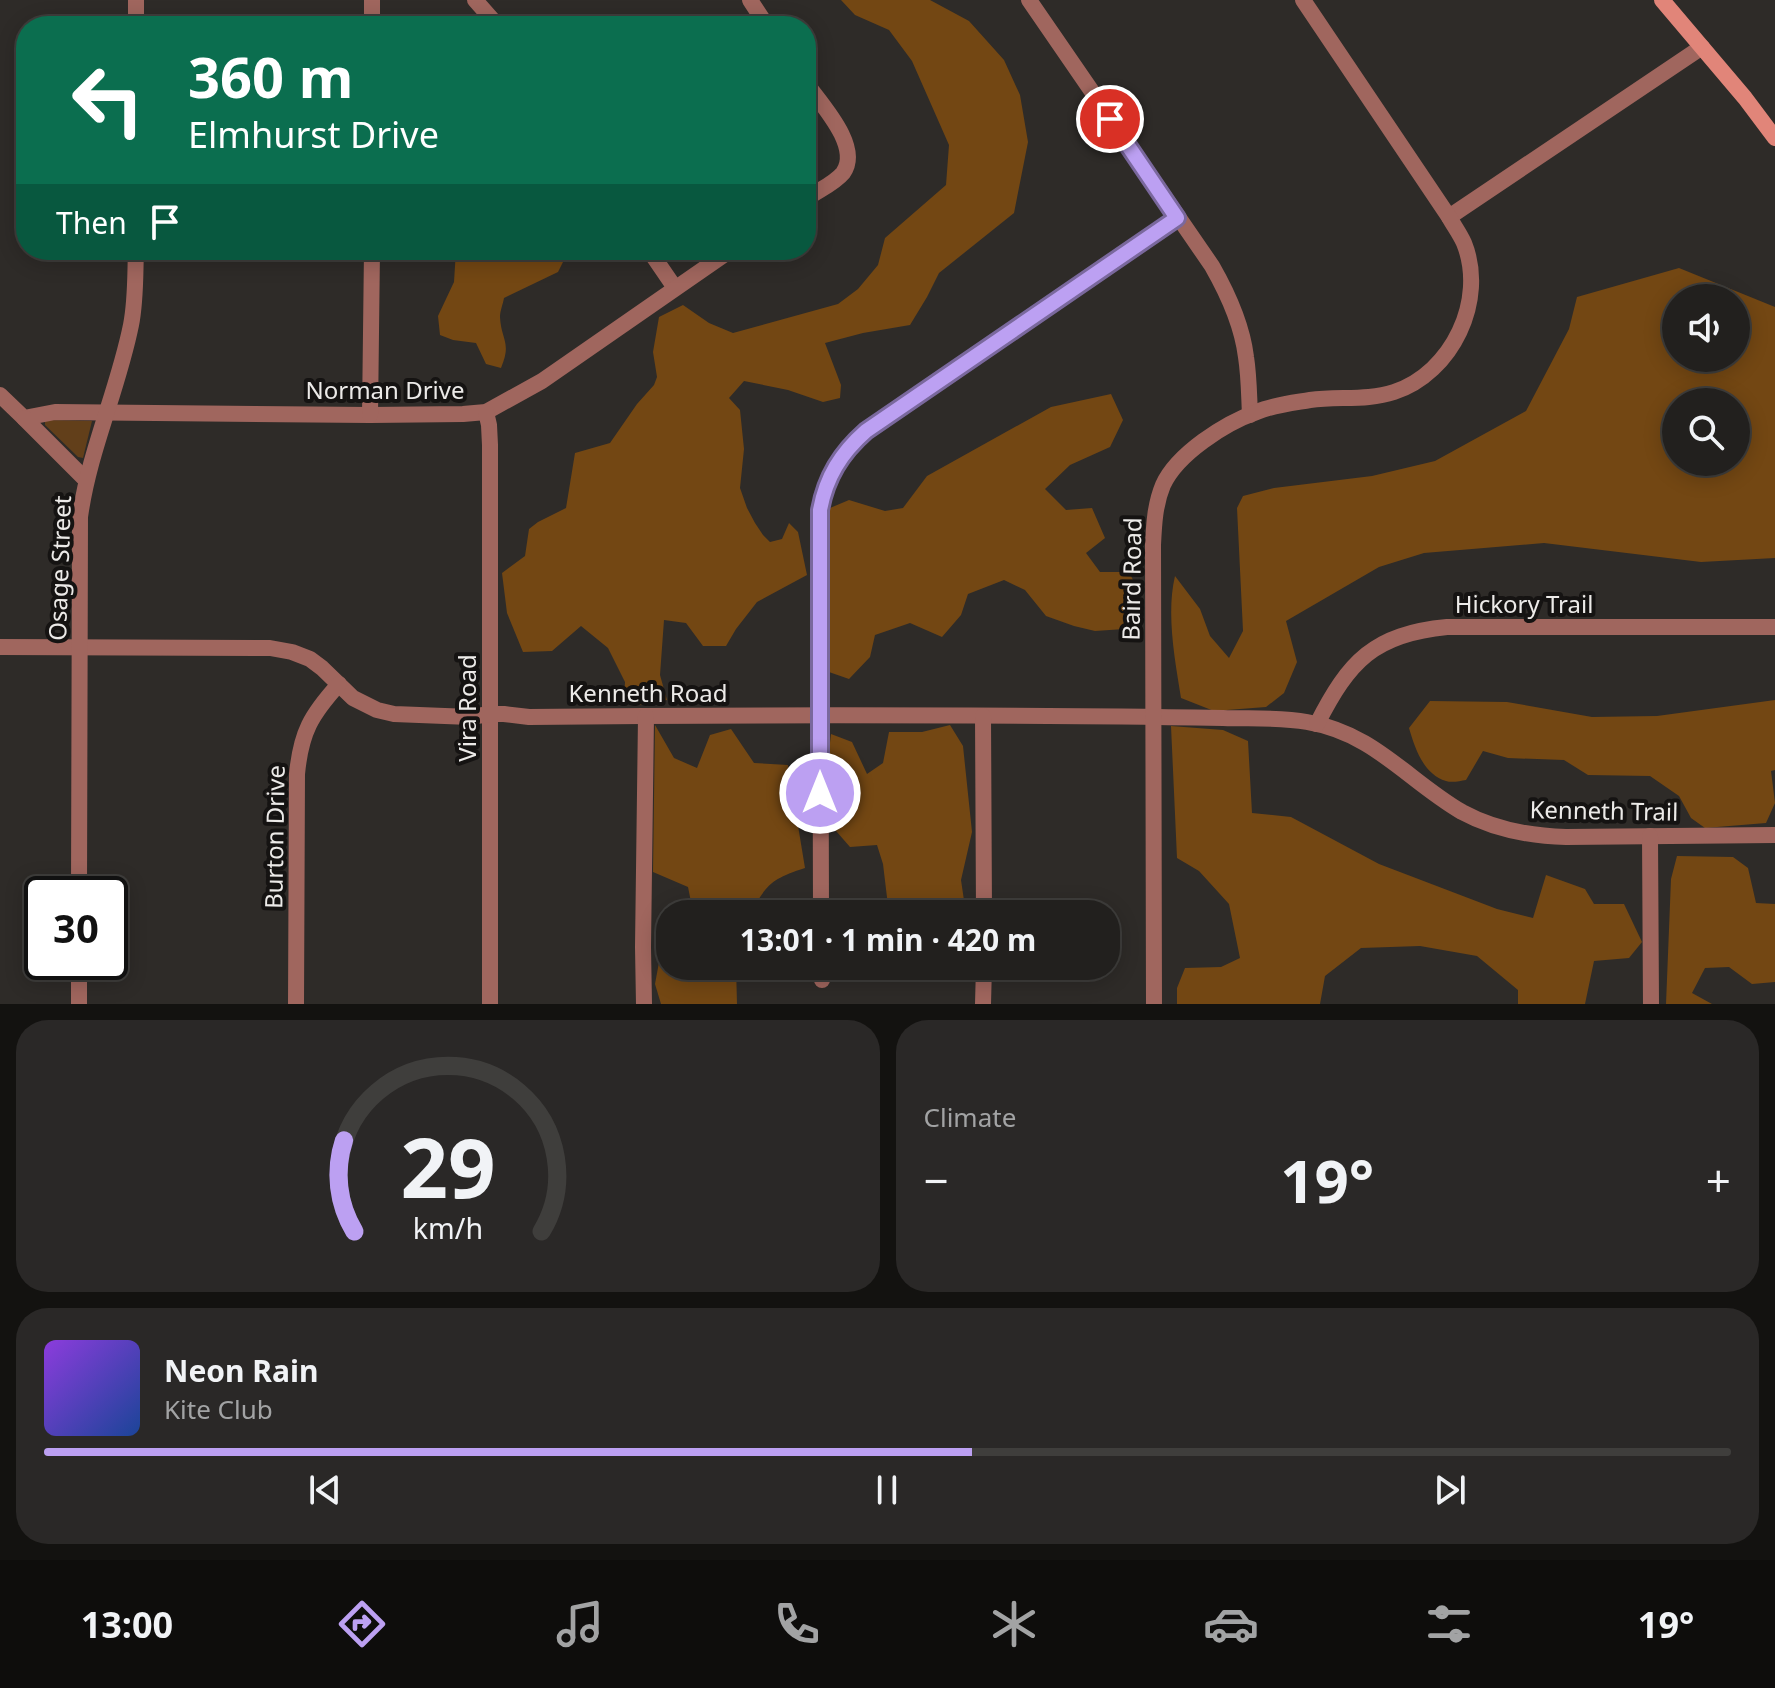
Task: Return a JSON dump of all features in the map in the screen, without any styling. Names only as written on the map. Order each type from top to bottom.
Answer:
[{"type":"main road","points":[[1662,0],[1775,138]]},
{"type":"street","points":[[475,0],[489,16]]},
{"type":"street","points":[[1029,0],[1212,266],[1231,303],[1246,356],[1250,415]]},
{"type":"street","name":"Baird Road","points":[[1154,1004],[1153,545],[1158,497],[1164,481],[1192,450],[1231,423],[1250,415],[1280,405],[1367,397],[1407,387],[1430,372],[1460,333],[1471,290],[1464,244],[1449,217],[1303,0]]},
{"type":"street","points":[[1449,217],[1702,47]]},
{"type":"street","points":[[816,97],[843,136],[848,153],[847,166],[840,176],[816,192]]},
{"type":"street","points":[[821,900],[820,510],[826,485],[840,459],[866,431],[1177,218]]},
{"type":"street","name":"Osage Street","points":[[79,876],[80,517],[86,480],[130,328],[136,260]]},
{"type":"street","points":[[370,415],[372,260]]},
{"type":"street","points":[[656,260],[675,288]]},
{"type":"street","name":"Norman Drive","points":[[24,418],[55,412],[370,415],[486,412],[542,381],[716,260]]},
{"type":"street","points":[[0,395],[86,480]]},
{"type":"street","name":"Vira Road","points":[[486,412],[490,445],[490,1004]]},
{"type":"street","name":"Hickory Trail","points":[[1317,724],[1333,693],[1354,665],[1390,640],[1422,629],[1775,627]]},
{"type":"street","name":"Kenneth Road","points":[[0,647],[270,648],[310,659],[353,698],[394,714],[470,717],[490,714],[529,717],[1154,716],[1278,719],[1317,724]]},
{"type":"street","name":"Burton Drive","points":[[296,1004],[299,755],[307,725],[339,684]]},
{"type":"street","points":[[644,1004],[646,716]]},
{"type":"street","points":[[983,716],[984,900]]},
{"type":"street","name":"Kenneth Trail","points":[[1317,724],[1367,743],[1463,813],[1498,827],[1535,836],[1775,835]]},
{"type":"street","points":[[1650,836],[1651,1004]]},
{"type":"street","points":[[79,980],[79,1004]]},
{"type":"street","points":[[983,1004],[984,980]]},
{"type":"shaded area","points":[[841,0],[930,0],[969,21],[1004,60],[1020,95],[1028,142],[1014,213],[939,273],[910,325],[825,343],[841,385],[840,398],[823,402],[788,390],[744,381],[729,398],[740,410],[744,449],[740,488],[747,508],[770,542],[782,539],[789,523],[798,532],[807,575],[757,602],[726,646],[703,646],[686,623],[664,620],[660,675],[667,700],[645,705],[624,703],[625,682],[608,648],[581,626],[552,651],[523,652],[507,613],[502,573],[525,556],[529,529],[566,508],[575,453],[610,443],[654,385],[657,377],[653,352],[659,317],[683,305],[709,323],[733,333],[838,304],[858,289],[878,265],[885,238],[946,185],[949,145],[912,61],[889,30],[855,15]]},
{"type":"shaded area","points":[[455,260],[564,260],[558,272],[504,298],[500,317],[506,352],[501,368],[486,364],[476,343],[440,335],[438,316],[454,282]]},
{"type":"shaded area","points":[[1679,268],[1718,284],[1662,284],[1662,372],[1750,372],[1750,297],[1775,307],[1775,558],[1701,562],[1544,543],[1424,553],[1379,567],[1286,621],[1297,662],[1284,693],[1266,707],[1214,711],[1181,698],[1171,621],[1175,576],[1200,609],[1210,636],[1229,658],[1243,631],[1237,508],[1243,496],[1274,488],[1372,476],[1435,461],[1526,411],[1569,329],[1577,297]]},
{"type":"shaded area","points":[[1111,394],[1123,420],[1110,447],[1070,465],[1045,489],[1066,510],[1092,508],[1105,538],[1086,553],[1100,572],[1129,572],[1139,592],[1139,628],[1095,631],[1074,626],[1046,616],[1025,590],[1004,580],[968,594],[961,615],[942,637],[910,623],[875,635],[870,657],[849,679],[829,672],[830,508],[849,500],[885,511],[903,508],[927,476],[1051,407]]},
{"type":"shaded area","points":[[45,420],[92,421],[83,458],[78,457],[45,425]]},
{"type":"shaded area","points":[[1775,700],[1775,770],[1771,771],[1775,803],[1766,823],[1705,828],[1691,818],[1679,796],[1650,776],[1588,775],[1564,760],[1508,758],[1483,751],[1466,780],[1446,781],[1431,773],[1426,766],[1417,752],[1409,728],[1430,701],[1507,702],[1592,717],[1657,716]]},
{"type":"shaded area","points":[[655,725],[674,758],[697,768],[710,735],[731,729],[754,763],[788,765],[805,868],[771,884],[759,900],[691,900],[688,887],[653,872]]},
{"type":"shaded area","points":[[950,725],[963,746],[972,832],[961,880],[964,900],[887,900],[877,845],[850,847],[830,824],[828,760],[831,734],[852,742],[867,774],[883,763],[889,732],[922,732]]},
{"type":"shaded area","points":[[1171,726],[1223,730],[1248,741],[1252,813],[1291,817],[1379,864],[1497,909],[1533,918],[1546,875],[1585,889],[1594,904],[1624,904],[1642,942],[1629,958],[1594,961],[1585,1004],[1518,1004],[1518,990],[1477,956],[1420,946],[1361,948],[1325,976],[1320,1004],[1177,1004],[1177,988],[1185,968],[1221,967],[1240,958],[1229,904],[1199,871],[1177,858]]},
{"type":"shaded area","points":[[1677,856],[1733,857],[1748,868],[1756,903],[1775,904],[1775,982],[1752,984],[1729,967],[1705,968],[1692,993],[1712,1004],[1666,1004],[1671,879]]},
{"type":"shaded area","points":[[656,979],[736,980],[737,1004],[661,1004]]},
{"type":"route","points":[[820,793],[820,510],[831,473],[846,450],[866,431],[1177,218],[1110,119]]}]
